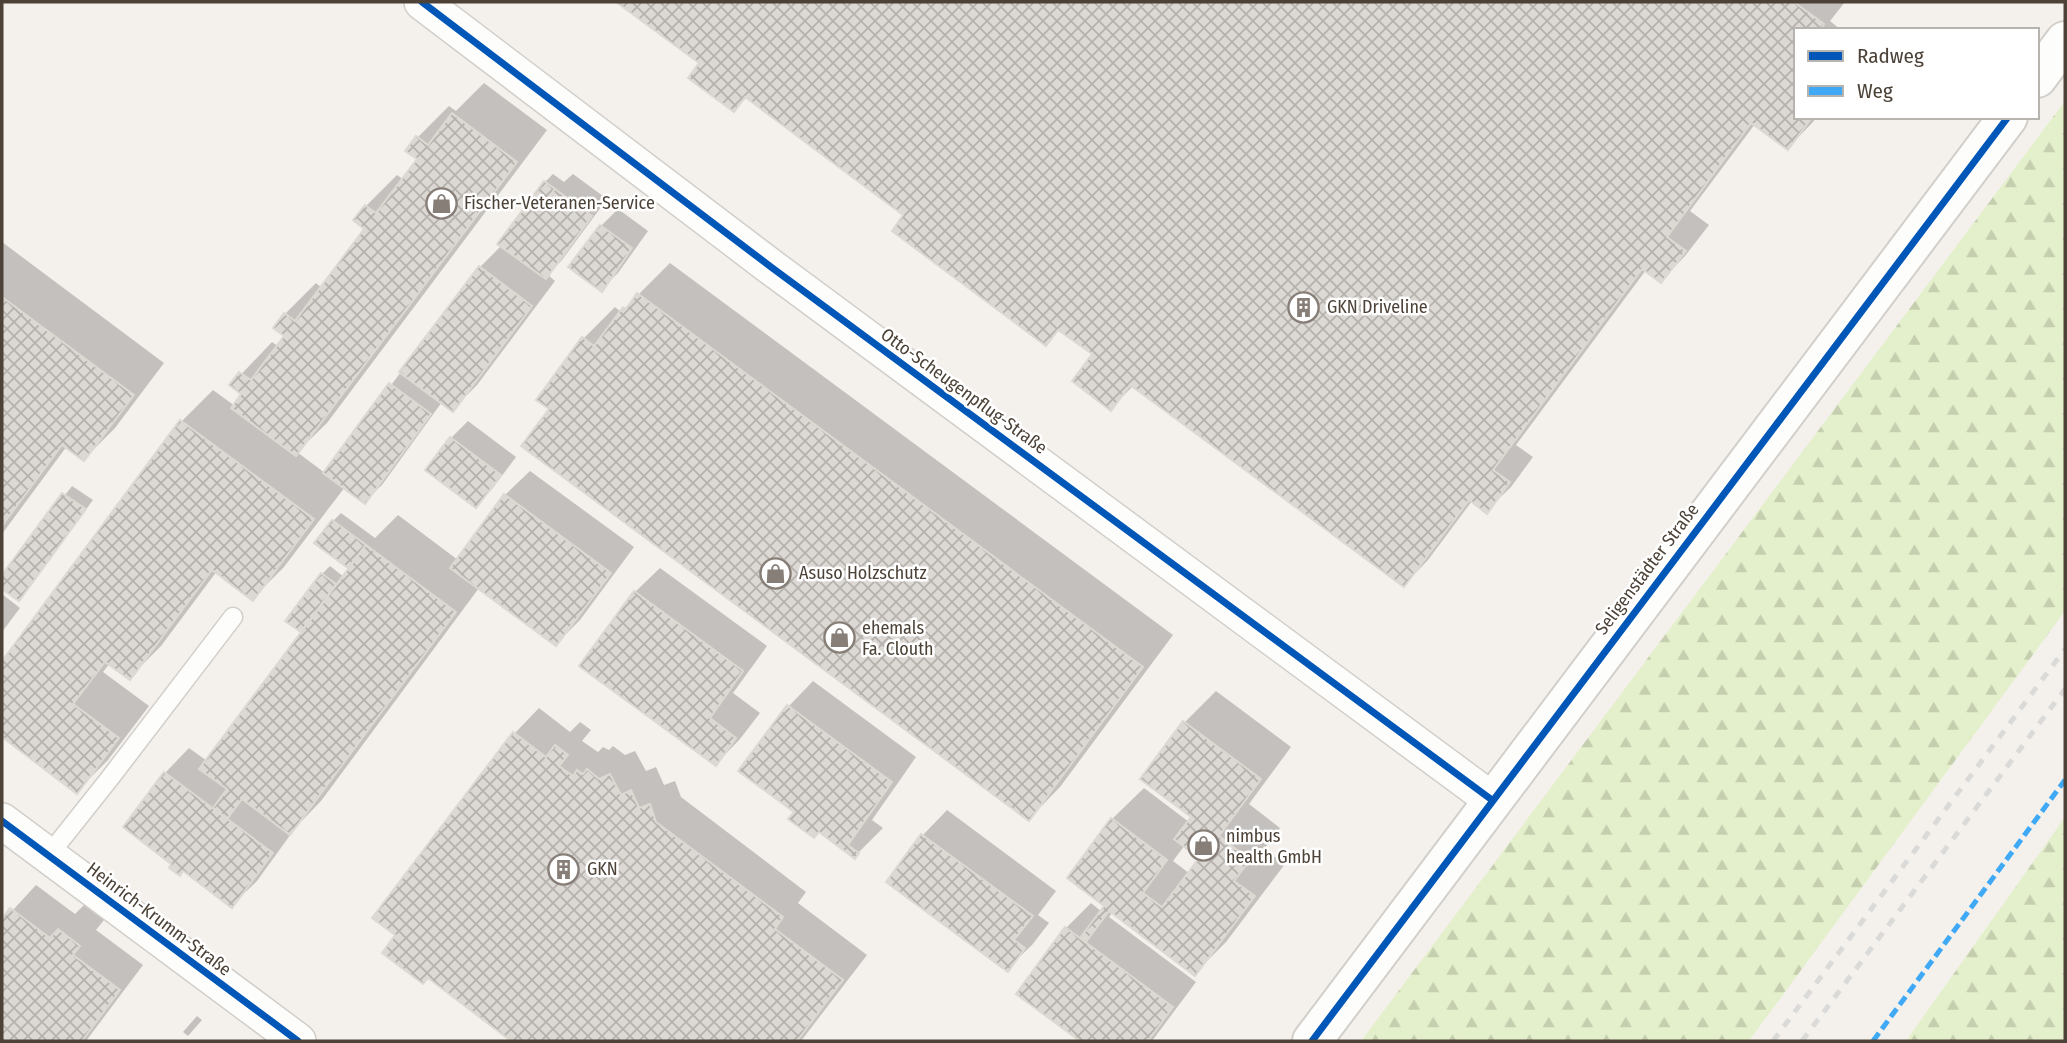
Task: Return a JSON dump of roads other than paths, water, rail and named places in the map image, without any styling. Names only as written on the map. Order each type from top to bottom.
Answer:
[{"type":"street","name":"Otto-Scheugenpflug-Straße","points":[[422,2],[771,267],[1492,800]]},
{"type":"street","points":[[2039,75],[2065,41]]},
{"type":"street","name":"Seligenstädter Straße","points":[[1312,1041],[2006,119]]},
{"type":"street","name":"Heinrich-Krumm-Straße","points":[[2,821],[298,1041]]},
{"type":"lane","points":[[48,856],[233,617]]},
{"type":"railway","points":[[1773,1041],[2065,649]]},
{"type":"railway","points":[[1802,1041],[2065,689]]},
{"type":"place","name":"Fischer-Veteranen-Service","points":[[441,203]]},
{"type":"place","name":"GKN Driveline","points":[[1304,307]]},
{"type":"place","name":"Asuso Holzschutz","points":[[776,573]]},
{"type":"place","name":"ehemals Fa. Clouth","points":[[839,638]]},
{"type":"place","name":"nimbus health GmbH","points":[[1203,846]]},
{"type":"place","name":"GKN","points":[[564,869]]}]
